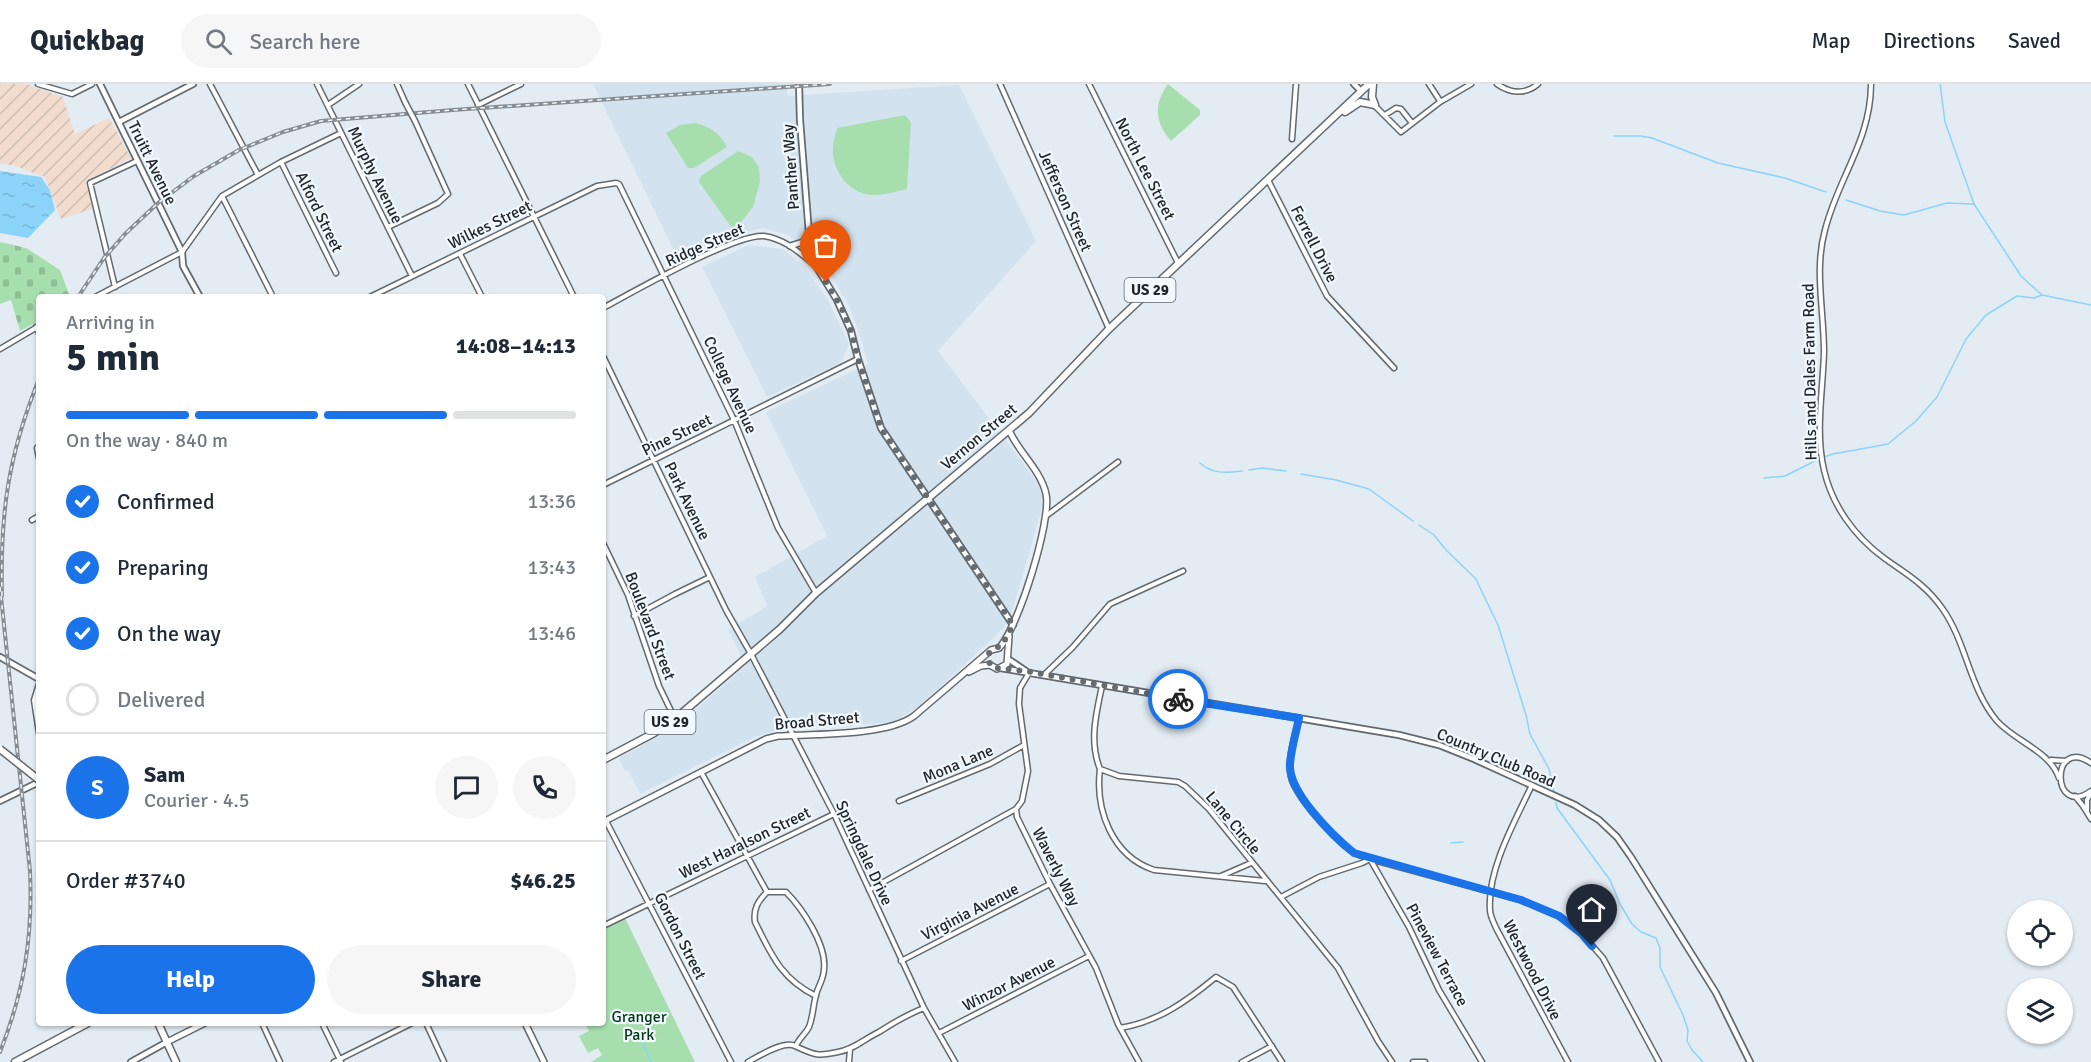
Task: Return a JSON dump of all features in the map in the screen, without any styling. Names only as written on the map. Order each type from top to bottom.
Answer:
[{"type":"main road","name":"US 29","points":[[1329,122],[1369,84]]},
{"type":"main road","points":[[1374,84],[1372,97],[1375,105]]},
{"type":"main road","points":[[1329,122],[1360,102],[1375,105]]},
{"type":"main road","name":"Vernon Street","points":[[606,757],[654,733],[675,719],[751,654],[816,593],[1009,430],[1036,406],[1108,329],[1329,122]]},
{"type":"main road","points":[[1009,430],[1043,486],[1047,501],[1046,516],[1027,587],[1013,625],[999,648],[988,654],[990,665],[994,668],[1004,666],[1008,657],[1009,635]]},
{"type":"main road","points":[[999,648],[1008,657]]},
{"type":"main road","name":"Broad Street","points":[[606,820],[766,739],[778,736],[876,730],[895,726],[914,716],[988,654]]},
{"type":"main road","name":"Broad Street","points":[[963,675],[981,666],[990,665]]},
{"type":"main road","points":[[0,749],[36,779]]},
{"type":"main road","points":[[15,1062],[82,1026]]},
{"type":"main road","points":[[159,1026],[176,1062]]},
{"type":"main road","points":[[167,1042],[200,1026]]},
{"type":"main road","points":[[526,1026],[544,1062]]},
{"type":"street","points":[[39,84],[66,94],[78,92],[92,84]]},
{"type":"street","name":"Truitt Avenue","points":[[100,84],[182,252],[183,266],[198,294]]},
{"type":"street","points":[[119,122],[193,84]]},
{"type":"street","points":[[210,84],[258,175]]},
{"type":"street","name":"Murphy Avenue","points":[[317,84],[412,276]]},
{"type":"street","points":[[328,105],[359,84]]},
{"type":"street","points":[[388,227],[438,203],[448,194],[397,84]]},
{"type":"street","points":[[468,84],[572,294]]},
{"type":"street","points":[[478,105],[520,84]]},
{"type":"street","name":"Panther Way","points":[[799,84],[809,234],[816,266],[842,309],[855,340],[858,359],[881,428],[1013,625]]},
{"type":"street","name":"Jefferson Street","points":[[1000,84],[1108,329]]},
{"type":"street","name":"North Lee Street","points":[[1089,84],[1179,264]]},
{"type":"street","points":[[1292,139],[1296,84]]},
{"type":"street","points":[[1354,84],[1361,91]]},
{"type":"street","points":[[1429,84],[1440,102]]},
{"type":"street","points":[[1375,105],[1401,132],[1440,102],[1471,84]]},
{"type":"street","points":[[1497,84],[1505,90],[1518,92],[1534,88],[1538,84]]},
{"type":"street","name":"Hills and Dales Farm Road","points":[[1871,84],[1871,102],[1866,129],[1828,219],[1820,252],[1824,351],[1820,442],[1826,478],[1841,512],[1859,536],[1881,556],[1917,580],[1943,609],[1960,640],[1978,692],[1993,715],[2012,735],[2050,760]]},
{"type":"street","points":[[1385,115],[1396,108],[1401,109],[1412,123]]},
{"type":"street","points":[[101,294],[182,252],[222,196],[281,162],[341,133]]},
{"type":"street","points":[[115,287],[90,183],[137,161]]},
{"type":"street","name":"Alford Street","points":[[281,162],[336,273]]},
{"type":"street","name":"Ferrell Drive","points":[[1268,179],[1327,296],[1394,368]]},
{"type":"street","name":"Wilkes Street","points":[[376,294],[597,186],[616,183],[622,187]]},
{"type":"street","name":"College Avenue","points":[[622,187],[734,420],[778,528],[816,593]]},
{"type":"street","points":[[222,196],[271,294]]},
{"type":"street","points":[[790,246],[803,242],[809,234]]},
{"type":"street","name":"Ridge Street","points":[[606,306],[727,245],[753,236],[770,237],[790,246],[816,266]]},
{"type":"street","points":[[460,254],[480,294]]},
{"type":"street","points":[[0,349],[36,328]]},
{"type":"street","name":"Pine Street","points":[[606,484],[858,359]]},
{"type":"street","name":"Park Avenue","points":[[606,362],[710,577],[751,654]]},
{"type":"street","points":[[1046,516],[1118,462]]},
{"type":"street","points":[[32,520],[36,518]]},
{"type":"street","name":"Boulevard Street","points":[[606,549],[628,595],[659,686],[675,719]]},
{"type":"street","points":[[1044,675],[1073,647],[1110,604],[1183,571]]},
{"type":"street","points":[[634,616],[710,577]]},
{"type":"street","name":"Springdale Drive","points":[[751,654],[834,814],[924,1008],[955,1062]]},
{"type":"street","points":[[0,657],[36,677]]},
{"type":"street","name":"Country Club Road","points":[[1008,657],[1028,672]]},
{"type":"street","name":"Country Club Road","points":[[1000,668],[1386,733],[1439,745],[1532,784],[1583,810],[1599,820],[1617,837],[1716,993],[1750,1062]]},
{"type":"street","points":[[26,671],[36,671]]},
{"type":"street","points":[[869,890],[1016,809],[1022,801],[1028,771],[1019,692],[1028,672]]},
{"type":"street","points":[[1102,686],[1095,718],[1094,753],[1100,769],[1099,794],[1104,816],[1116,841],[1128,856],[1142,866],[1154,870],[1266,881]]},
{"type":"street","points":[[36,694],[34,700],[36,713]]},
{"type":"street","points":[[1299,718],[1290,765],[1292,780],[1312,811],[1336,838],[1354,853],[1370,859],[1521,900],[1559,916],[1581,933],[1603,958],[1659,1062]]},
{"type":"street","name":"Mona Lane","points":[[899,801],[990,764],[1024,745]]},
{"type":"street","points":[[2091,763],[2079,758],[2050,760],[2064,790],[2075,796],[2091,819]]},
{"type":"street","points":[[2059,778],[2063,766],[2070,760]]},
{"type":"street","name":"Lane Circle","points":[[1100,769],[1119,776],[1178,782],[1185,786],[1230,834],[1251,863],[1338,968],[1392,1062]]},
{"type":"street","points":[[701,772],[767,892]]},
{"type":"street","points":[[0,801],[36,783]]},
{"type":"street","name":"Westwood Drive","points":[[1532,784],[1499,859],[1491,892],[1490,912],[1496,928],[1568,1062]]},
{"type":"street","points":[[2075,796],[2091,792]]},
{"type":"street","points":[[2087,812],[2087,800],[2091,792]]},
{"type":"street","name":"Waverly Way","points":[[1016,809],[1017,817],[1050,884],[1102,979],[1120,1028],[1139,1062]]},
{"type":"street","name":"West Haralson Street","points":[[606,924],[834,814]]},
{"type":"street","name":"Gordon Street","points":[[606,825],[731,1062]]},
{"type":"street","points":[[1281,897],[1319,877],[1370,859]]},
{"type":"street","name":"Pineview Terrace","points":[[1370,859],[1409,927],[1438,990],[1482,1062]]},
{"type":"street","points":[[1220,876],[1251,863]]},
{"type":"street","name":"Virginia Avenue","points":[[901,961],[1050,884]]},
{"type":"street","points":[[767,892],[786,892],[795,901],[822,946],[824,972],[807,1030],[796,1046]]},
{"type":"street","points":[[767,892],[756,906],[755,922],[782,971],[794,984],[816,996]]},
{"type":"street","name":"Winzor Avenue","points":[[939,1033],[1089,956]]},
{"type":"street","points":[[1120,1028],[1154,1020],[1200,991],[1216,977],[1233,987],[1282,1062]]},
{"type":"street","points":[[747,1062],[777,1047],[796,1046],[807,1053],[820,1055],[850,1049],[924,1008]]},
{"type":"street","points":[[263,1026],[280,1062]]},
{"type":"street","points":[[323,1026],[340,1061]]},
{"type":"street","points":[[334,1062],[406,1026]]},
{"type":"street","points":[[427,1026],[444,1062]]},
{"type":"street","points":[[131,1062],[167,1042]]},
{"type":"street","points":[[1242,1062],[1272,1046]]},
{"type":"street","points":[[849,1062],[850,1049]]},
{"type":"street","points":[[1413,1062],[1425,1062]]},
{"type":"shaded area","points":[[0,84],[26,84],[63,97],[75,134],[109,118],[131,158],[86,181],[92,209],[61,219],[45,177],[13,165],[0,164]]},
{"type":"shaded area","points":[[593,84],[787,84],[787,96],[959,85],[1036,241],[938,351],[1038,483],[1042,496],[1041,512],[1013,608],[1004,628],[921,705],[893,722],[780,730],[757,736],[640,794],[619,758],[674,728],[746,666],[728,630],[767,606],[755,577],[827,536],[766,412],[868,364],[849,306],[828,270],[787,235],[763,228],[729,236],[678,259]]},
{"type":"shaded area","points":[[748,245],[783,249],[804,266],[828,300],[849,344],[841,363],[767,397],[702,267]]},
{"type":"green space","points":[[1168,84],[1200,110],[1200,115],[1171,141],[1162,127],[1158,113],[1160,99]]},
{"type":"green space","points":[[905,115],[911,122],[907,189],[870,195],[851,187],[841,176],[834,162],[833,145],[837,128]]},
{"type":"green space","points":[[696,123],[714,131],[727,147],[694,168],[688,168],[666,133],[680,125]]},
{"type":"green space","points":[[738,151],[752,157],[759,167],[760,182],[753,207],[734,231],[699,182],[701,176]]},
{"type":"green space","points":[[0,242],[26,248],[60,270],[69,294],[36,294],[36,323],[20,331],[11,300],[0,304]]},
{"type":"green space","name":"Granger Park","points":[[625,918],[695,1062],[591,1062],[602,1055],[598,1048],[588,1053],[579,1036],[589,1031],[586,1026],[606,1026],[606,928]]},
{"type":"water","points":[[0,171],[41,177],[50,190],[55,210],[28,238],[0,233]]},
{"type":"waterway","points":[[1940,84],[1945,122],[1974,204],[2021,276],[2042,295],[2091,305]]},
{"type":"waterway","points":[[1614,136],[1652,138],[1718,163],[1785,178],[1826,192]]},
{"type":"waterway","points":[[1846,200],[1880,211],[1904,215],[1947,203],[1973,204]]},
{"type":"waterway","points":[[1824,457],[1888,444],[1916,421],[1937,397],[1966,339],[1986,315],[2017,296],[2034,298],[2042,295]]},
{"type":"waterway","points":[[1764,478],[1785,476],[1817,460]]},
{"type":"waterway","points":[[1200,463],[1219,472],[1242,471]]},
{"type":"waterway","points":[[1249,470],[1262,468],[1286,471]]},
{"type":"waterway","points":[[1301,474],[1369,489],[1413,521]]},
{"type":"waterway","points":[[1419,525],[1434,535],[1476,579],[1498,625],[1530,734],[1549,769],[1554,791]]},
{"type":"waterway","points":[[1556,803],[1557,808],[1610,880],[1632,924],[1641,932],[1656,938],[1660,948],[1660,967],[1683,1015],[1688,1030],[1687,1041],[1703,1062]]},
{"type":"waterway","points":[[1451,843],[1463,842]]},
{"type":"waterway","points":[[642,1041],[651,1062]]},
{"type":"railway","points":[[80,294],[104,258],[125,234],[158,203],[194,176],[239,150],[283,132],[321,121],[830,84]]},
{"type":"railway","points":[[2,596],[3,538],[8,485],[20,434],[36,387]]},
{"type":"railway","points":[[0,587],[31,896],[28,942],[21,986],[0,1052]]},
{"type":"way so far","points":[[826,282],[842,309],[855,340],[858,359],[881,428],[1013,625],[1002,645],[988,654],[987,660],[990,665],[994,668],[1026,671],[1178,699]]},
{"type":"route","points":[[1178,699],[1299,718],[1290,765],[1292,780],[1312,811],[1336,838],[1354,853],[1521,900],[1559,916],[1581,933],[1592,946]]}]
